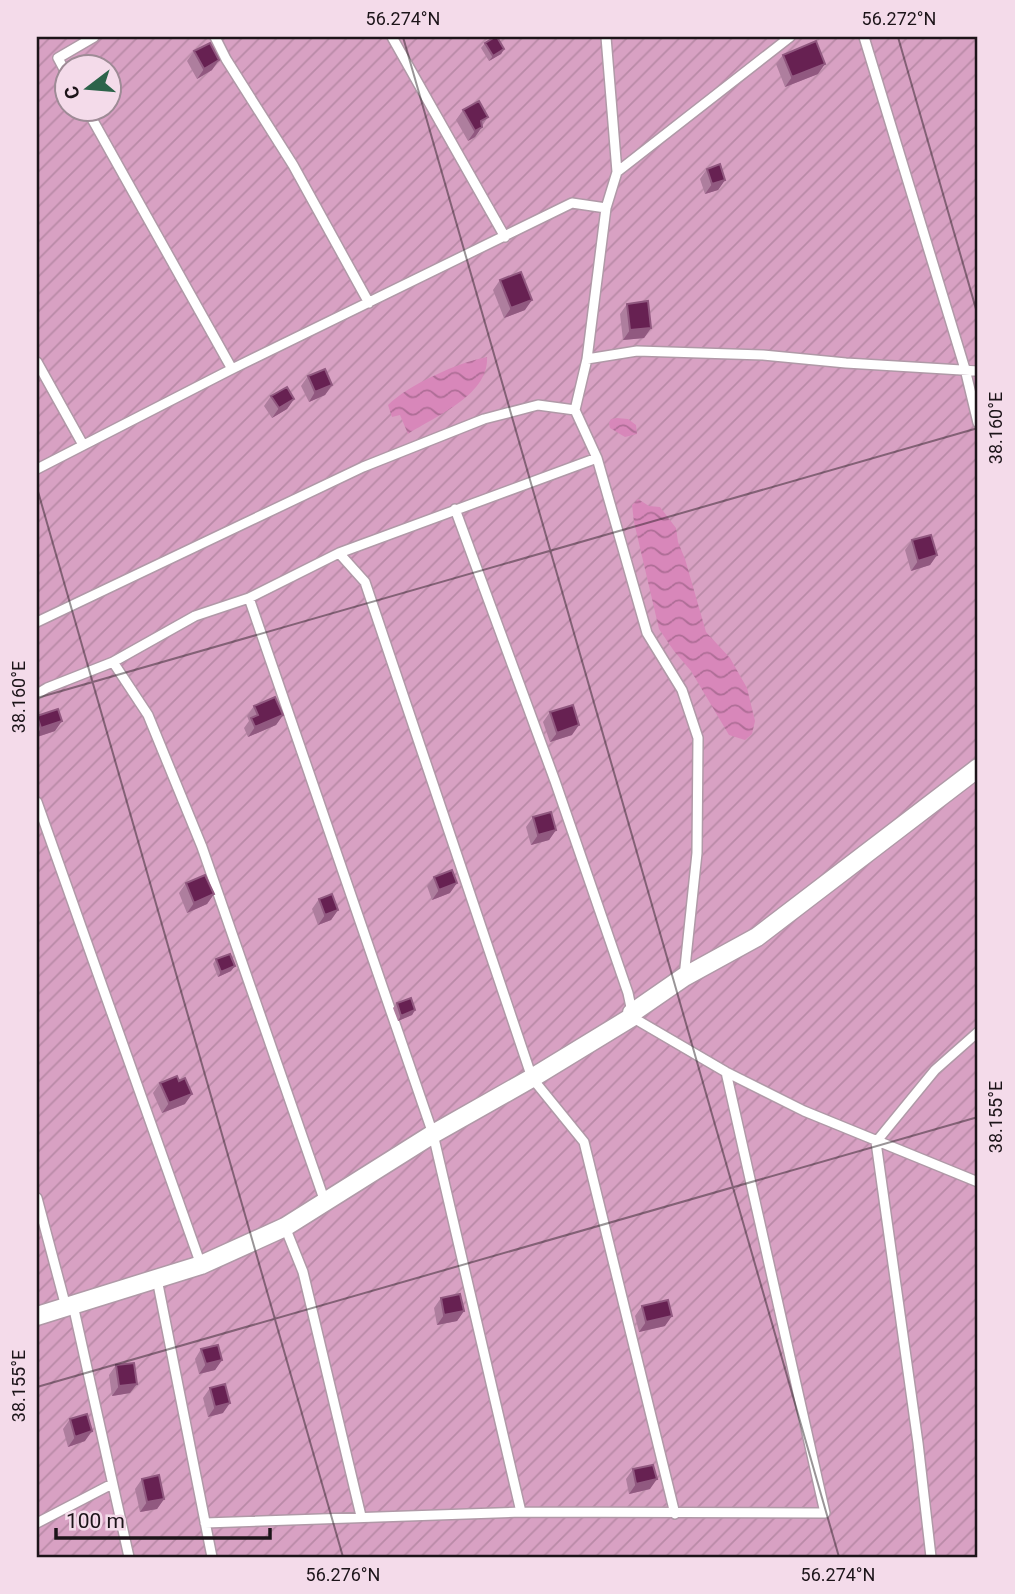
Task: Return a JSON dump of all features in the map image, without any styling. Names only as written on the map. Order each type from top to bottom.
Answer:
[{"type":"street","points":[[37,1316],[201,1265],[285,1227],[433,1134],[533,1078],[632,1015],[684,976],[757,937],[978,768]]},
{"type":"lane","points":[[68,52],[94,37]]},
{"type":"lane","points":[[215,37],[293,165],[369,303]]},
{"type":"lane","points":[[392,37],[505,237]]},
{"type":"lane","points":[[606,37],[617,172],[606,208],[587,359],[575,410],[597,458],[647,633],[682,690],[698,737],[697,853],[684,976]]},
{"type":"lane","points":[[617,172],[790,37]]},
{"type":"lane","points":[[864,37],[965,369],[978,423]]},
{"type":"lane","points":[[94,122],[232,369]]},
{"type":"lane","points":[[37,469],[82,443],[572,203],[606,208]]},
{"type":"lane","points":[[587,359],[637,351],[763,355],[978,371]]},
{"type":"lane","points":[[37,362],[82,443]]},
{"type":"lane","points":[[37,622],[363,467],[484,418],[538,405],[575,410]]},
{"type":"lane","points":[[37,694],[113,662],[195,616],[248,598],[339,553],[597,458]]},
{"type":"lane","points":[[455,509],[555,780],[628,993],[632,1015],[726,1072],[804,1111],[978,1182]]},
{"type":"lane","points":[[339,553],[365,582],[533,1078],[584,1142],[675,1514]]},
{"type":"lane","points":[[248,598],[433,1134],[521,1512]]},
{"type":"lane","points":[[113,662],[148,715],[202,847],[325,1202]]},
{"type":"lane","points":[[37,802],[201,1265]]},
{"type":"lane","points":[[931,1557],[876,1142],[935,1070],[978,1032]]},
{"type":"lane","points":[[205,1523],[521,1512],[825,1513],[726,1072]]},
{"type":"lane","points":[[37,1198],[70,1306],[129,1557]]},
{"type":"lane","points":[[285,1227],[303,1272],[360,1516]]},
{"type":"lane","points":[[37,1240],[49,1237]]},
{"type":"lane","points":[[157,1279],[212,1557]]},
{"type":"lane","points":[[37,1523],[112,1483]]},
{"type":"shaded area","points":[[37,37],[978,37],[978,1557],[37,1557]]},
{"type":"water","points":[[487,357],[479,383],[446,412],[408,434],[400,415],[392,417],[388,405],[408,390],[449,369]]},
{"type":"water","points":[[611,419],[628,419],[636,425],[637,434],[625,437],[610,428]]},
{"type":"water","points":[[638,499],[649,506],[660,507],[676,528],[706,632],[730,658],[747,688],[755,721],[752,734],[745,740],[729,735],[691,671],[659,629],[634,522],[632,505]]},
{"type":"building","points":[[495,37],[504,49],[493,56],[485,43]]},
{"type":"building","points":[[816,41],[825,64],[792,77],[783,55]]},
{"type":"building","points":[[210,43],[219,60],[204,69],[194,51]]},
{"type":"building","points":[[479,101],[488,117],[481,121],[482,127],[475,131],[463,110]]},
{"type":"building","points":[[720,164],[725,180],[712,184],[707,169]]},
{"type":"building","points":[[521,272],[532,300],[511,308],[500,280]]},
{"type":"building","points":[[648,301],[651,328],[630,330],[627,304]]},
{"type":"building","points":[[325,369],[332,385],[315,392],[308,376]]},
{"type":"building","points":[[287,387],[294,399],[279,408],[271,396]]},
{"type":"building","points":[[931,535],[937,555],[918,561],[912,540]]},
{"type":"building","points":[[275,697],[283,715],[255,727],[251,718],[258,715],[254,706]]},
{"type":"building","points":[[573,705],[579,725],[557,733],[550,712]]},
{"type":"building","points":[[58,709],[62,721],[41,728],[37,716]]},
{"type":"building","points":[[551,812],[556,830],[538,835],[533,817]]},
{"type":"building","points":[[452,870],[457,883],[439,890],[434,877]]},
{"type":"building","points":[[205,875],[214,894],[194,903],[186,883]]},
{"type":"building","points":[[332,894],[338,910],[325,915],[319,899]]},
{"type":"building","points":[[230,954],[235,966],[221,972],[216,959]]},
{"type":"building","points":[[411,998],[415,1010],[401,1016],[397,1003]]},
{"type":"building","points":[[177,1076],[179,1081],[185,1078],[192,1094],[169,1103],[160,1083]]},
{"type":"building","points":[[460,1294],[464,1311],[444,1315],[441,1298]]},
{"type":"building","points":[[668,1300],[672,1316],[646,1322],[642,1306]]},
{"type":"building","points":[[218,1345],[222,1360],[206,1364],[201,1349]]},
{"type":"building","points":[[134,1363],[137,1384],[119,1386],[116,1365]]},
{"type":"building","points":[[225,1384],[230,1403],[215,1407],[210,1388]]},
{"type":"building","points":[[87,1414],[92,1431],[75,1437],[70,1419]]},
{"type":"building","points":[[653,1465],[657,1479],[636,1484],[633,1469]]},
{"type":"building","points":[[159,1475],[164,1499],[147,1502],[142,1479]]}]
